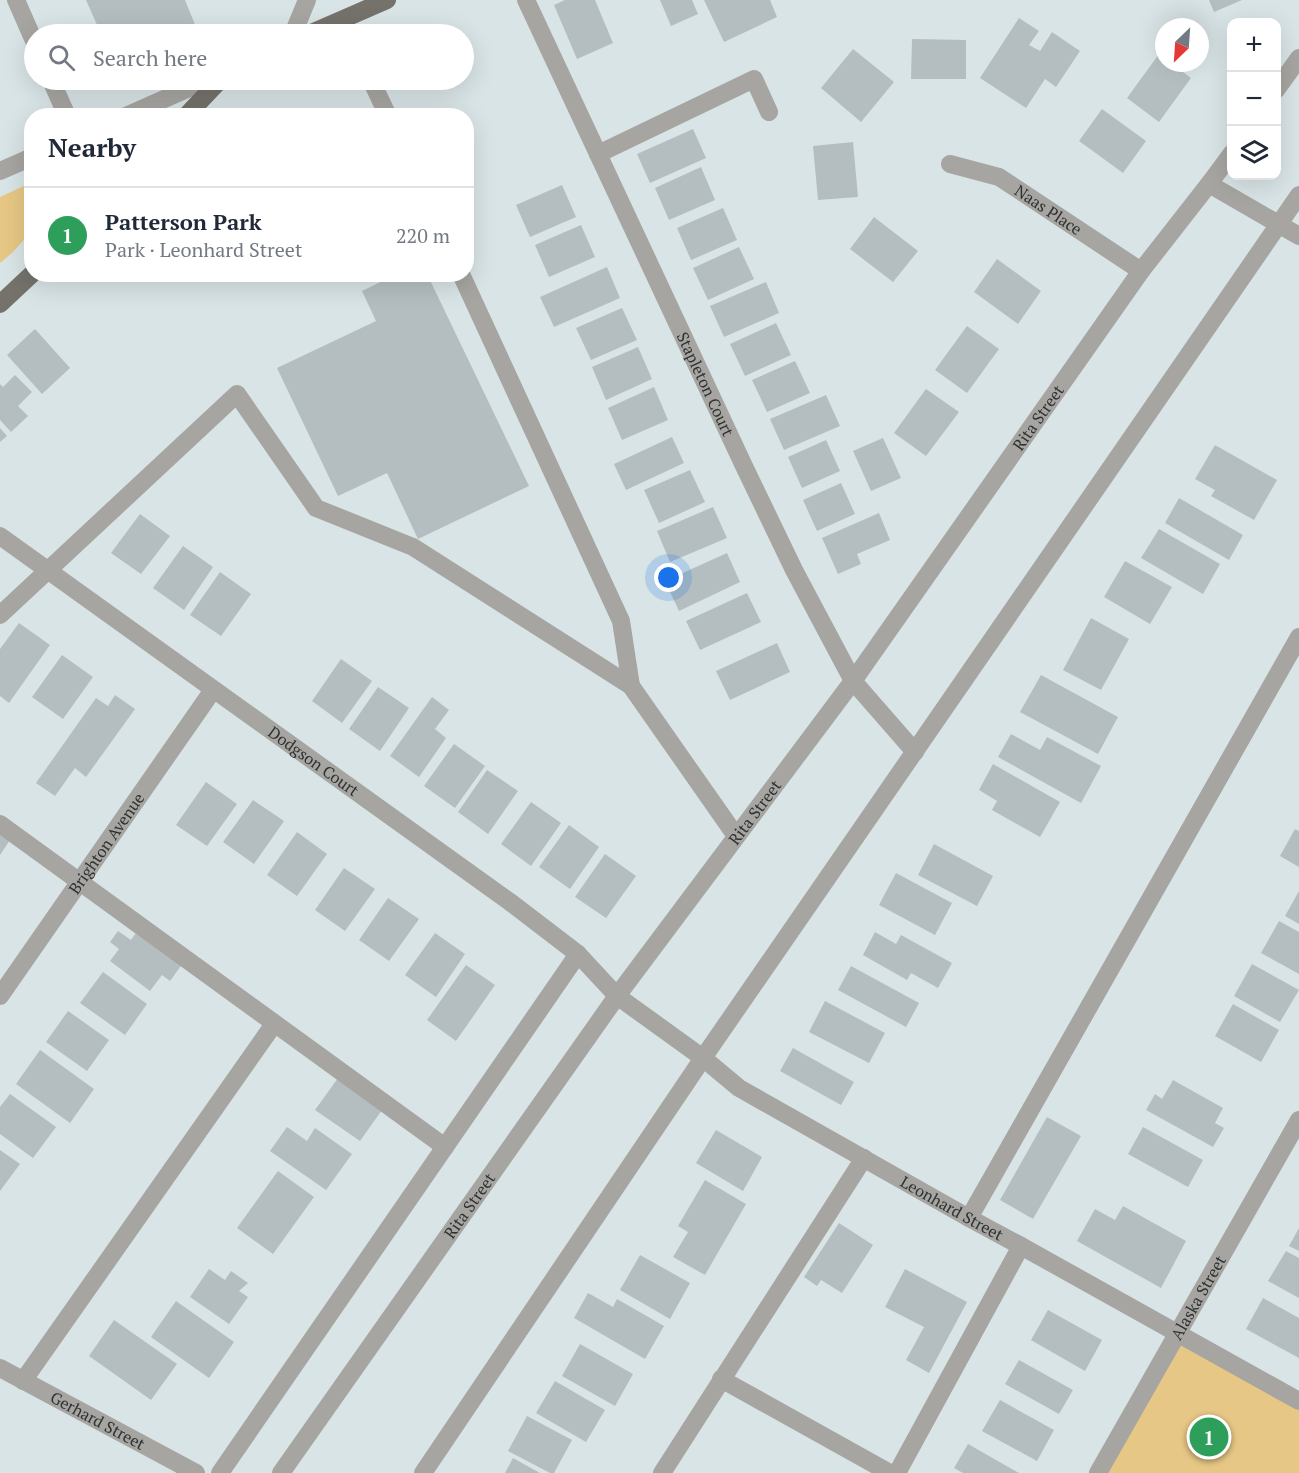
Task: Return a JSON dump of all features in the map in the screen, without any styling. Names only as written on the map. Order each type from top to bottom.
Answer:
[{"type":"main road","points":[[351,24],[387,0]]},
{"type":"main road","points":[[193,108],[210,90]]},
{"type":"main road","points":[[0,304],[24,282]]},
{"type":"street","points":[[16,0],[27,24]]},
{"type":"street","points":[[297,24],[307,0]]},
{"type":"street","name":"Stapleton Court","points":[[526,0],[794,570],[853,681],[915,752]]},
{"type":"street","points":[[1281,83],[1299,58]]},
{"type":"street","points":[[598,154],[754,79],[769,112]]},
{"type":"street","points":[[55,90],[63,108]]},
{"type":"street","points":[[144,108],[184,90]]},
{"type":"street","points":[[376,90],[384,108]]},
{"type":"street","name":"Rita Street","points":[[281,1473],[617,996],[853,681],[1141,271],[1227,160]]},
{"type":"street","points":[[0,171],[24,164]]},
{"type":"street","name":"Naas Place","points":[[950,164],[999,177],[1141,271]]},
{"type":"street","points":[[1209,184],[1299,236]]},
{"type":"street","points":[[423,1473],[704,1058],[1299,195]]},
{"type":"street","points":[[465,282],[621,621],[632,686]]},
{"type":"street","points":[[0,615],[237,393],[316,508],[413,547],[632,686],[736,836]]},
{"type":"street","name":"Dodgson Court","points":[[0,536],[510,903],[578,954],[617,996]]},
{"type":"street","points":[[969,1218],[1299,637]]},
{"type":"street","name":"Brighton Avenue","points":[[0,996],[213,690]]},
{"type":"street","points":[[0,825],[445,1147]]},
{"type":"street","points":[[220,1473],[578,954]]},
{"type":"street","name":"Leonhard Street","points":[[617,996],[704,1058],[739,1088],[1299,1401]]},
{"type":"street","points":[[23,1381],[274,1024]]},
{"type":"street","name":"Alaska Street","points":[[1098,1473],[1299,1120]]},
{"type":"street","points":[[662,1473],[864,1158]]},
{"type":"street","points":[[897,1473],[1022,1246]]},
{"type":"street","name":"Gerhard Street","points":[[0,1368],[196,1473]]},
{"type":"street","points":[[721,1379],[890,1473]]},
{"type":"shaded area","points":[[24,186],[24,240],[0,263],[0,197]]},
{"type":"shaded area","points":[[1177,1333],[1299,1401],[1299,1473],[1098,1473]]},
{"type":"building","points":[[86,0],[185,0],[195,24],[97,24]]},
{"type":"building","points":[[565,0],[595,0],[613,43],[577,59],[554,5]]},
{"type":"building","points":[[660,0],[692,0],[698,14],[671,26]]},
{"type":"building","points":[[704,0],[770,0],[777,17],[724,42]]},
{"type":"building","points":[[1209,0],[1242,0],[1214,12]]},
{"type":"building","points":[[1019,18],[1039,31],[1029,45],[1040,51],[1052,32],[1080,51],[1056,87],[1045,79],[1026,108],[980,78]]},
{"type":"building","points":[[912,39],[966,40],[966,79],[911,79]]},
{"type":"building","points":[[853,49],[894,82],[861,122],[821,88]]},
{"type":"building","points":[[1155,60],[1155,72],[1183,72],[1191,78],[1159,122],[1127,98]]},
{"type":"building","points":[[1102,109],[1146,141],[1123,173],[1079,141]]},
{"type":"building","points":[[693,129],[706,158],[650,183],[637,154]]},
{"type":"building","points":[[853,142],[858,197],[818,200],[813,146]]},
{"type":"building","points":[[701,167],[715,200],[669,220],[655,188]]},
{"type":"building","points":[[562,185],[576,217],[530,237],[516,205]]},
{"type":"building","points":[[723,208],[737,240],[691,260],[677,228]]},
{"type":"building","points":[[874,217],[918,251],[893,282],[850,249]]},
{"type":"building","points":[[581,225],[595,257],[549,277],[535,245]]},
{"type":"building","points":[[739,247],[754,279],[708,300],[693,268]]},
{"type":"building","points":[[997,259],[1041,291],[1018,324],[974,292]]},
{"type":"building","points":[[607,267],[620,298],[554,327],[540,297]]},
{"type":"building","points":[[381,282],[431,282],[529,486],[418,539],[387,473],[338,496],[277,368],[376,321],[362,291]]},
{"type":"building","points":[[766,282],[779,313],[724,337],[710,306]]},
{"type":"building","points":[[622,308],[637,340],[591,360],[576,328]]},
{"type":"building","points":[[776,323],[791,355],[745,376],[730,344]]},
{"type":"building","points":[[967,326],[999,349],[967,393],[935,370]]},
{"type":"building","points":[[35,329],[70,368],[42,394],[7,355]]},
{"type":"building","points":[[638,347],[652,379],[606,400],[592,367]]},
{"type":"building","points":[[795,361],[810,393],[767,412],[752,380]]},
{"type":"building","points":[[15,375],[32,392],[18,406],[28,416],[11,432],[0,420],[0,384],[3,387]]},
{"type":"building","points":[[654,387],[668,420],[622,440],[608,408]]},
{"type":"building","points":[[926,389],[959,412],[926,456],[894,433]]},
{"type":"building","points":[[826,395],[840,426],[784,450],[770,419]]},
{"type":"building","points":[[0,428],[7,436],[0,442]]},
{"type":"building","points":[[672,437],[684,463],[626,490],[614,464]]},
{"type":"building","points":[[883,438],[901,478],[871,491],[853,451]]},
{"type":"building","points":[[826,440],[840,471],[802,488],[788,457]]},
{"type":"building","points":[[1215,445],[1277,480],[1254,520],[1211,496],[1215,490],[1195,479]]},
{"type":"building","points":[[690,470],[705,502],[659,523],[644,490]]},
{"type":"building","points":[[841,483],[855,514],[817,531],[803,500]]},
{"type":"building","points":[[1179,498],[1243,535],[1229,560],[1165,523]]},
{"type":"building","points":[[713,507],[727,538],[670,562],[657,531]]},
{"type":"building","points":[[879,513],[890,540],[857,554],[861,564],[838,574],[822,538]]},
{"type":"building","points":[[140,514],[170,536],[141,574],[111,553]]},
{"type":"building","points":[[1159,529],[1220,564],[1203,594],[1141,558]]},
{"type":"building","points":[[183,546],[213,567],[184,610],[153,588]]},
{"type":"building","points":[[727,553],[740,582],[679,611],[665,581]]},
{"type":"building","points":[[1125,561],[1172,587],[1150,624],[1104,597]]},
{"type":"building","points":[[220,572],[251,594],[221,636],[190,615]]},
{"type":"building","points":[[747,593],[761,622],[700,650],[686,621]]},
{"type":"building","points":[[1091,618],[1129,639],[1101,690],[1063,670]]},
{"type":"building","points":[[19,623],[50,645],[9,703],[0,696],[0,649]]},
{"type":"building","points":[[777,643],[790,672],[730,700],[716,671]]},
{"type":"building","points":[[62,655],[93,677],[63,719],[32,697]]},
{"type":"building","points":[[341,659],[372,681],[342,723],[312,701]]},
{"type":"building","points":[[1041,675],[1118,717],[1098,754],[1020,712]]},
{"type":"building","points":[[378,687],[409,708],[380,751],[349,729]]},
{"type":"building","points":[[115,695],[135,709],[86,777],[75,768],[55,796],[36,783],[96,698],[108,706]]},
{"type":"building","points":[[432,697],[449,710],[435,729],[446,738],[419,777],[390,756]]},
{"type":"building","points":[[1011,734],[1040,750],[1047,737],[1101,766],[1081,803],[998,757]]},
{"type":"building","points":[[454,744],[485,766],[455,808],[424,786]]},
{"type":"building","points":[[993,764],[1060,802],[1040,837],[992,810],[997,801],[979,790]]},
{"type":"building","points":[[487,770],[518,791],[488,834],[458,812]]},
{"type":"building","points":[[206,782],[237,804],[207,846],[176,825]]},
{"type":"building","points":[[253,800],[284,821],[254,864],[223,842]]},
{"type":"building","points":[[531,802],[561,823],[531,866],[501,844]]},
{"type":"building","points":[[569,825],[599,847],[570,889],[539,867]]},
{"type":"building","points":[[1295,829],[1299,831],[1299,867],[1280,856]]},
{"type":"building","points":[[297,832],[327,854],[297,896],[267,875]]},
{"type":"building","points":[[0,833],[10,840],[0,855]]},
{"type":"building","points":[[934,844],[993,876],[977,906],[918,875]]},
{"type":"building","points":[[605,854],[636,876],[606,918],[575,897]]},
{"type":"building","points":[[344,868],[375,889],[345,931],[315,910]]},
{"type":"building","points":[[896,873],[952,903],[935,935],[879,905]]},
{"type":"building","points":[[1299,891],[1299,924],[1285,916]]},
{"type":"building","points":[[388,898],[419,919],[389,961],[359,940]]},
{"type":"building","points":[[1279,921],[1299,932],[1299,974],[1261,953]]},
{"type":"building","points":[[138,930],[183,963],[170,981],[162,975],[150,991],[110,961],[119,949],[110,942],[118,931],[131,940]]},
{"type":"building","points":[[875,932],[896,944],[901,935],[952,963],[938,988],[911,973],[907,980],[863,955]]},
{"type":"building","points":[[435,933],[465,954],[436,997],[405,975]]},
{"type":"building","points":[[1252,964],[1299,990],[1280,1022],[1234,996]]},
{"type":"building","points":[[466,965],[495,985],[456,1041],[427,1020]]},
{"type":"building","points":[[851,966],[919,1003],[906,1027],[838,990]]},
{"type":"building","points":[[103,972],[147,1004],[125,1035],[80,1003]]},
{"type":"building","points":[[825,1001],[885,1033],[869,1063],[809,1032]]},
{"type":"building","points":[[1233,1004],[1279,1030],[1261,1062],[1215,1036]]},
{"type":"building","points":[[68,1011],[109,1040],[87,1071],[46,1042]]},
{"type":"building","points":[[793,1048],[854,1082],[841,1105],[780,1071]]},
{"type":"building","points":[[40,1050],[94,1089],[70,1123],[16,1084]]},
{"type":"building","points":[[338,1078],[382,1110],[360,1141],[315,1110]]},
{"type":"building","points":[[1173,1080],[1223,1108],[1215,1123],[1224,1128],[1213,1147],[1146,1110],[1155,1094],[1162,1099]]},
{"type":"building","points":[[10,1094],[56,1127],[33,1158],[0,1134],[0,1107]]},
{"type":"building","points":[[1047,1117],[1081,1136],[1033,1219],[1000,1200]]},
{"type":"building","points":[[287,1127],[307,1141],[315,1128],[352,1154],[326,1190],[270,1151]]},
{"type":"building","points":[[1143,1127],[1203,1160],[1188,1187],[1128,1154]]},
{"type":"building","points":[[716,1130],[762,1157],[743,1191],[696,1163]]},
{"type":"building","points":[[0,1150],[20,1164],[0,1191]]},
{"type":"building","points":[[278,1171],[314,1197],[273,1254],[237,1228]]},
{"type":"building","points":[[705,1180],[746,1204],[705,1275],[673,1257],[688,1232],[678,1226]]},
{"type":"building","points":[[1123,1206],[1186,1241],[1161,1288],[1077,1241],[1095,1209],[1115,1220]]},
{"type":"building","points":[[839,1223],[873,1245],[842,1293],[821,1280],[817,1286],[804,1277]]},
{"type":"building","points":[[1299,1228],[1299,1251],[1289,1246]]},
{"type":"building","points":[[1286,1251],[1299,1258],[1299,1298],[1268,1281]]},
{"type":"building","points":[[640,1255],[690,1283],[670,1319],[620,1290]]},
{"type":"building","points":[[209,1269],[225,1280],[231,1271],[248,1283],[239,1291],[248,1297],[229,1324],[190,1297]]},
{"type":"building","points":[[905,1269],[967,1302],[929,1373],[906,1360],[924,1327],[885,1307]]},
{"type":"building","points":[[588,1293],[613,1307],[617,1299],[664,1326],[645,1359],[574,1318]]},
{"type":"building","points":[[1263,1298],[1299,1318],[1299,1358],[1246,1329]]},
{"type":"building","points":[[176,1301],[234,1342],[209,1378],[151,1337]]},
{"type":"building","points":[[1048,1310],[1102,1340],[1085,1371],[1031,1340]]},
{"type":"building","points":[[114,1320],[177,1364],[151,1400],[89,1356]]},
{"type":"building","points":[[580,1344],[633,1374],[615,1406],[562,1376]]},
{"type":"building","points":[[1019,1360],[1073,1390],[1059,1414],[1005,1384]]},
{"type":"building","points":[[555,1381],[605,1410],[586,1442],[536,1413]]},
{"type":"building","points":[[1000,1400],[1054,1430],[1037,1461],[982,1431]]},
{"type":"building","points":[[527,1416],[572,1440],[554,1473],[508,1451]]},
{"type":"building","points":[[968,1444],[1019,1473],[963,1473],[954,1468]]},
{"type":"building","points":[[513,1458],[540,1473],[505,1473]]},
{"type":"place","name":"Patterson Park","points":[[1209,1437]]}]
